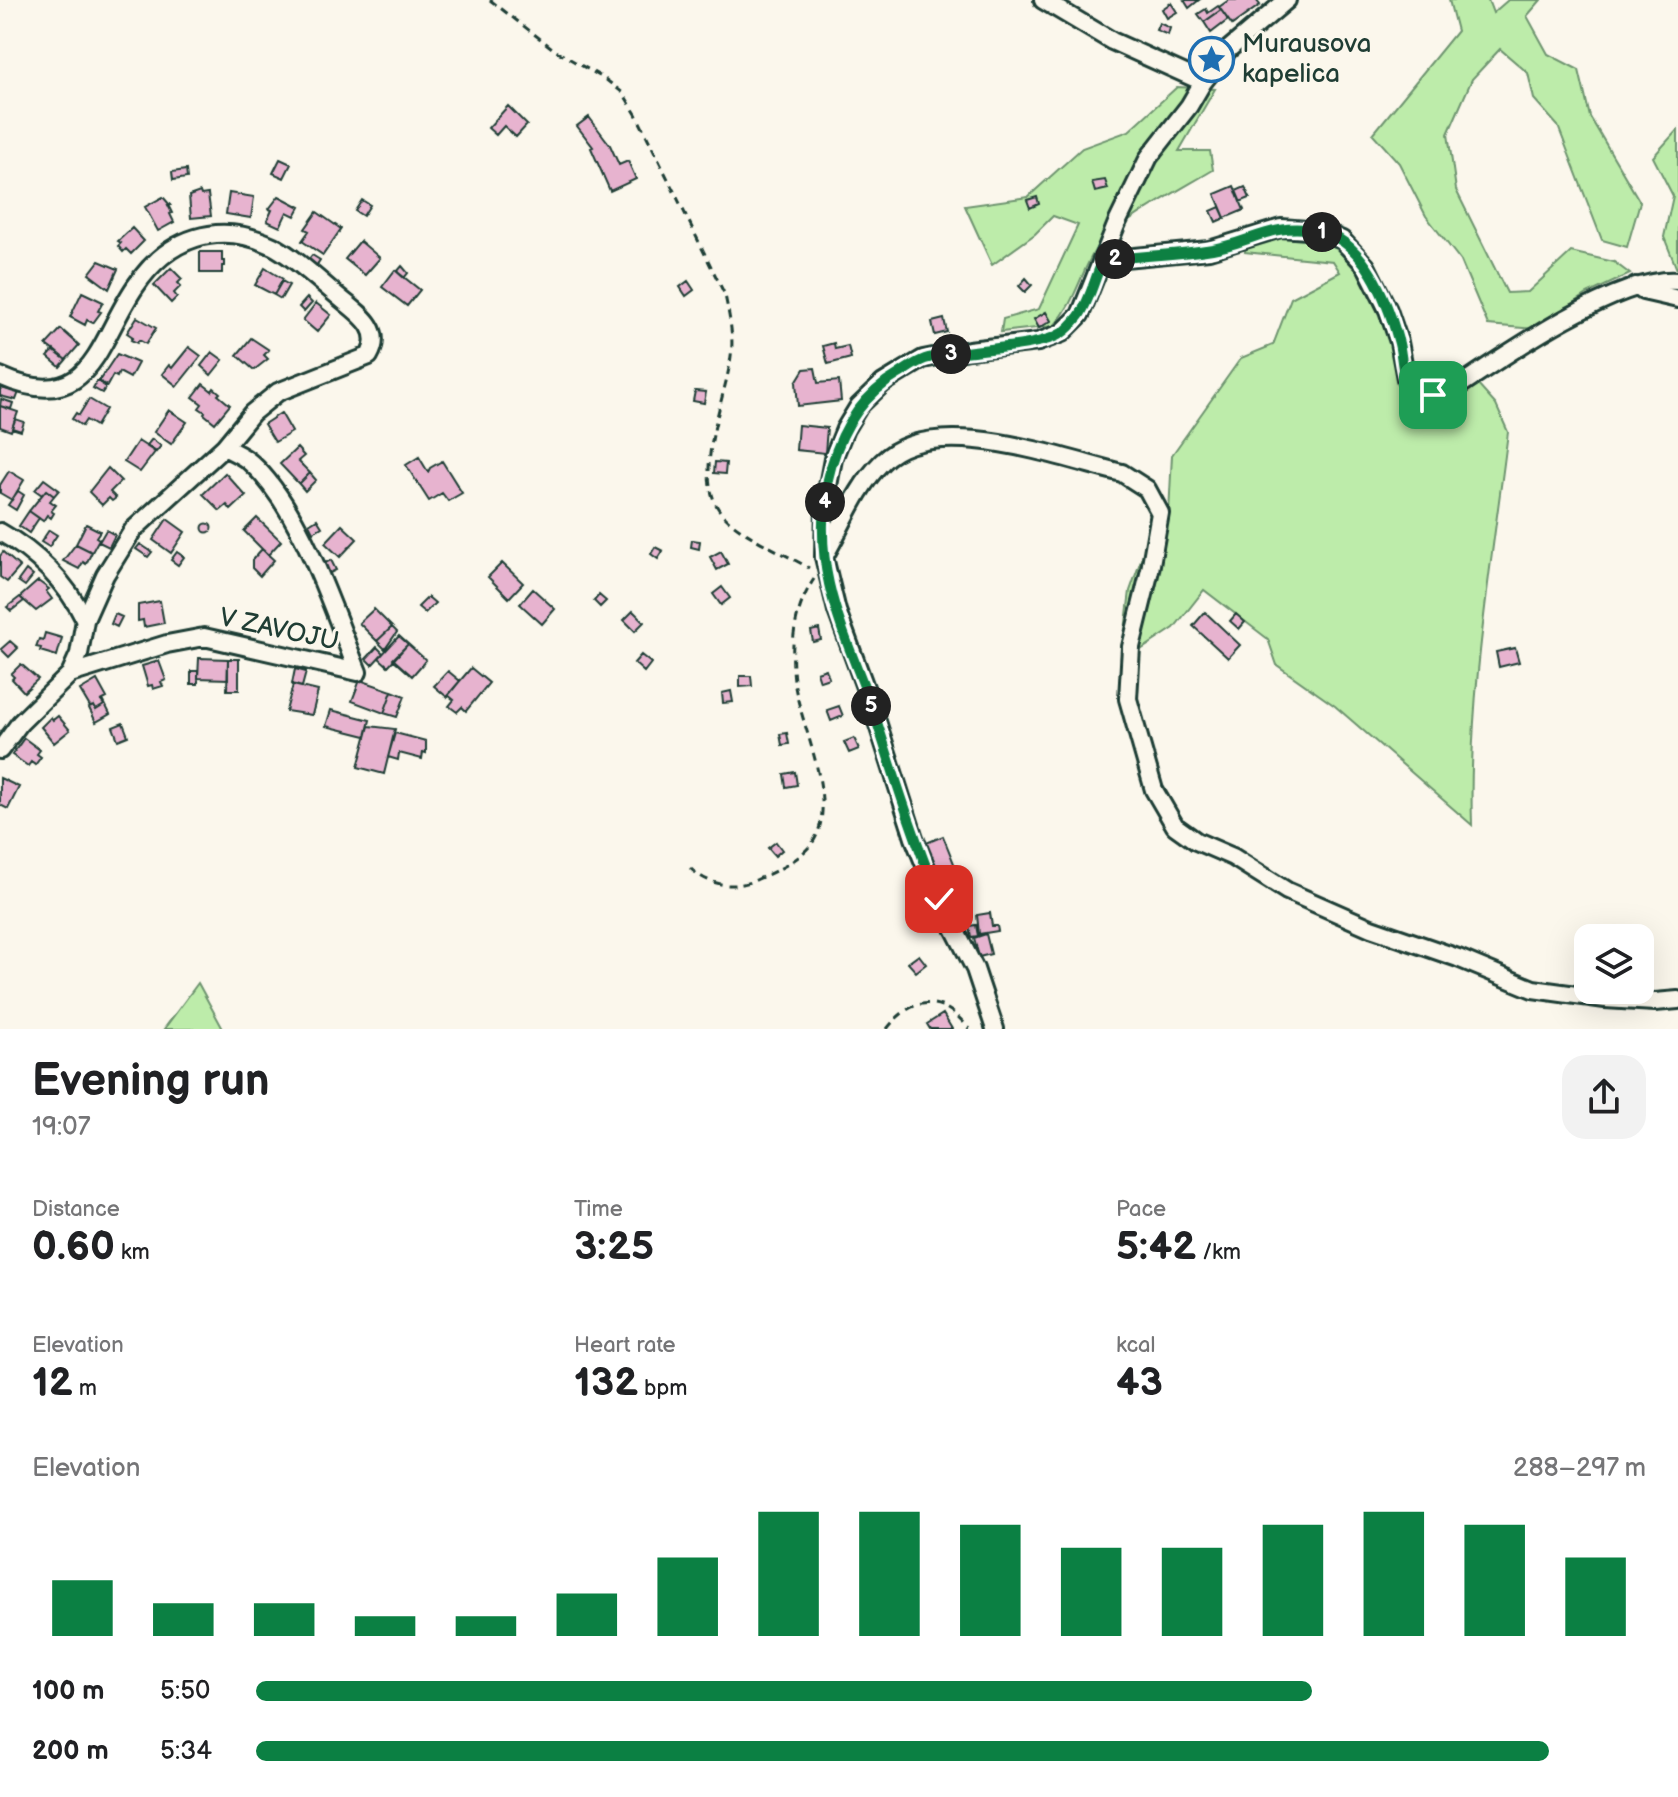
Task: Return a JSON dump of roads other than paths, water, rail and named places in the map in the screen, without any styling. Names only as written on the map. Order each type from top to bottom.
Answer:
[{"type":"street","points":[[1043,0],[1112,41],[1203,82]]},
{"type":"street","points":[[995,1029],[975,969],[939,899],[914,838],[874,712],[821,565],[825,502],[833,459],[845,429],[859,406],[883,383],[923,359],[1038,342],[1062,333],[1080,315],[1149,157],[1229,49],[1287,0]]},
{"type":"street","points":[[1103,260],[1209,250],[1281,228],[1320,231],[1342,240],[1366,266],[1388,310],[1399,342],[1406,379],[1414,390],[1433,395],[1450,392],[1537,335],[1636,286],[1663,279],[1678,281]]},
{"type":"street","name":"V ZAVOJU","points":[[0,376],[40,388],[64,385],[84,374],[106,344],[134,287],[158,259],[186,240],[215,232],[241,235],[275,247],[369,323],[375,335],[374,348],[369,356],[278,392],[252,413],[224,447],[133,530],[116,553],[85,620],[79,654],[70,674],[20,723],[0,750]]},
{"type":"street","points":[[1636,286],[1643,291],[1678,299]]},
{"type":"street","points":[[821,565],[870,475],[900,447],[923,439],[991,442],[1122,473],[1134,479],[1147,489],[1160,513],[1131,647],[1128,699],[1154,790],[1175,826],[1196,841],[1233,857],[1287,891],[1371,928],[1458,958],[1533,989],[1605,999],[1678,1000]]},
{"type":"street","name":"V ZAVOJU","points":[[70,674],[167,644],[204,637],[358,672],[301,537],[276,493],[250,461],[224,447]]},
{"type":"street","points":[[0,532],[13,539],[58,578],[75,599],[85,620]]},
{"type":"place","name":"Murausova kapelica","points":[[1211,59]]}]
